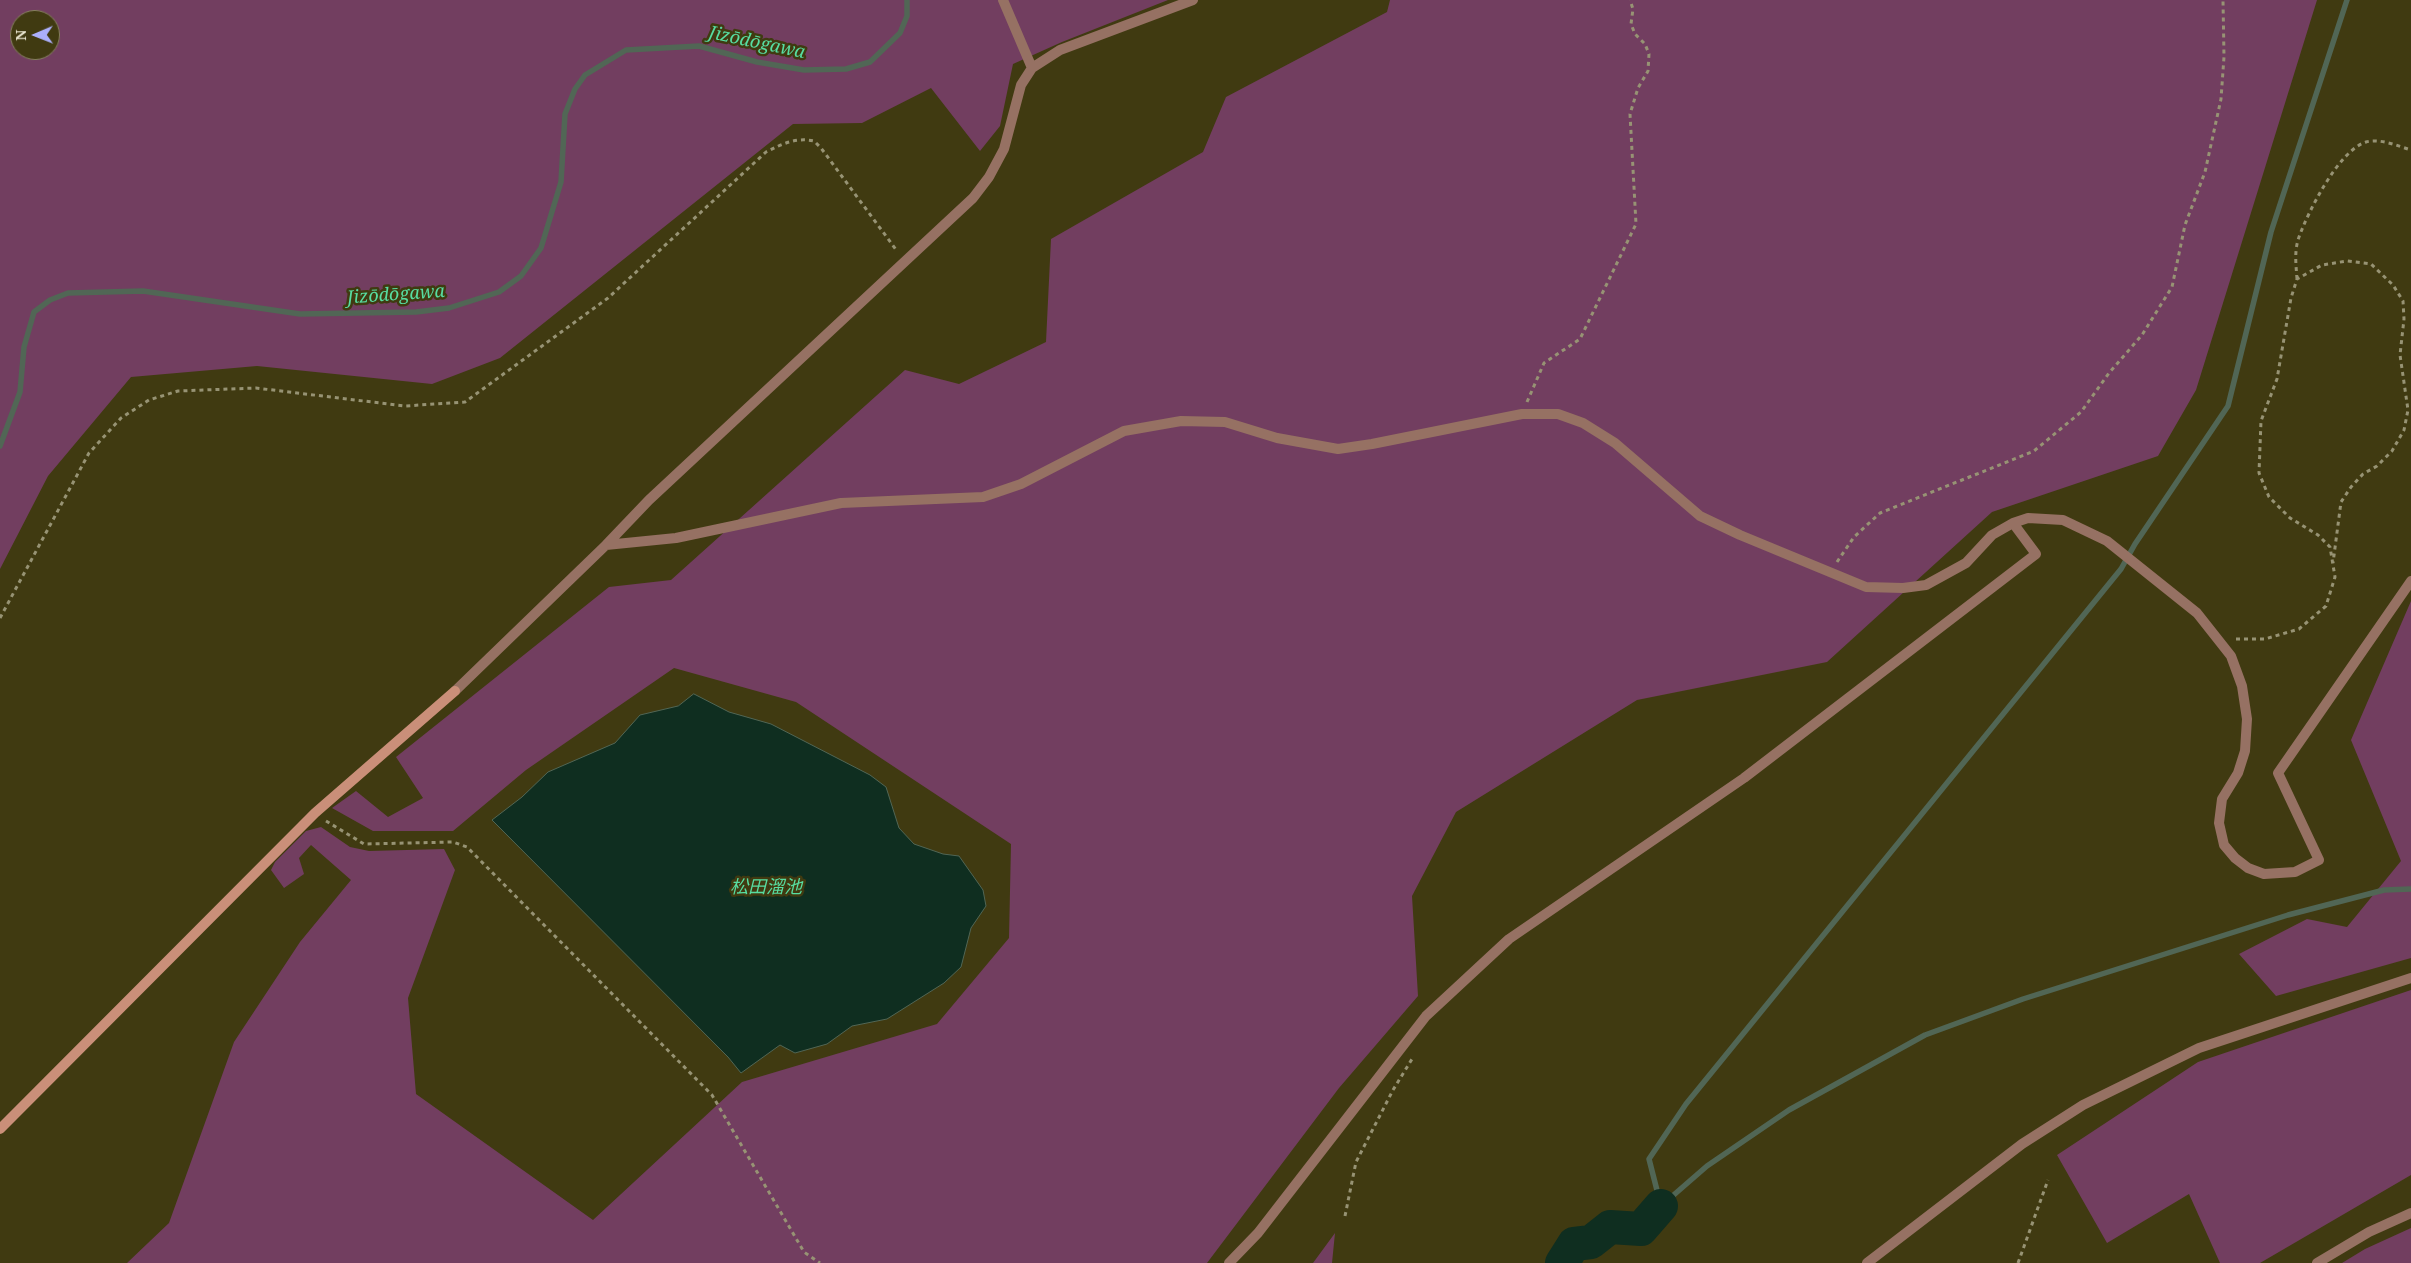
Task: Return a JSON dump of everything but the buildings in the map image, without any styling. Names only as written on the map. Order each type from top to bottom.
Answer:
[{"type":"street","points":[[1004,0],[1032,68]]},
{"type":"street","points":[[0,1129],[315,813],[456,691],[606,545],[649,500],[973,198],[989,177],[1004,149],[1021,85],[1032,68],[1060,50],[1194,0]]},
{"type":"street","points":[[606,545],[676,538],[841,503],[983,497],[1021,484],[1124,431],[1182,421],[1225,422],[1277,438],[1338,449],[1522,414],[1558,414],[1583,423],[1616,443],[1700,516],[1866,587],[1903,588],[1926,585],[1966,563],[1992,535],[2012,522],[2028,518],[2063,520],[2107,541],[2148,576],[2197,613],[2231,656],[2239,678],[2247,719],[2245,751],[2238,773],[2222,800],[2219,823],[2224,845],[2248,868],[2264,874],[2295,872],[2319,860],[2278,773],[2411,580]]},
{"type":"street","points":[[1229,1263],[1258,1233],[1426,1016],[1510,940],[1744,778],[2036,554],[2012,522]]},
{"type":"street","points":[[1867,1263],[2022,1144],[2083,1105],[2199,1048],[2411,978]]},
{"type":"street","points":[[2317,1263],[2369,1232],[2411,1213]]},
{"type":"path","points":[[1522,414],[1544,363],[1580,338],[1636,224],[1630,114],[1638,88],[1648,71],[1649,54],[1645,44],[1635,34],[1631,24],[1633,9],[1630,0]]},
{"type":"path","points":[[1830,572],[1854,537],[1880,513],[2034,451],[2081,412],[2142,335],[2172,287],[2186,225],[2205,172],[2221,99],[2224,57],[2223,0]]},
{"type":"path","points":[[0,618],[89,453],[121,418],[149,400],[178,391],[256,388],[406,406],[465,402],[608,298],[766,152],[782,144],[806,139],[814,141],[905,262]]},
{"type":"path","points":[[2218,640],[2266,639],[2299,629],[2326,606],[2335,577],[2330,546],[2318,535],[2290,518],[2269,497],[2258,473],[2261,421],[2277,378],[2291,298],[2297,279],[2295,256],[2298,238],[2320,194],[2341,162],[2357,146],[2368,142],[2383,142],[2411,150]]},
{"type":"path","points":[[2297,279],[2322,264],[2347,261],[2371,264],[2393,285],[2402,301],[2404,319],[2400,355],[2408,410],[2404,430],[2392,451],[2377,466],[2363,474],[2341,502],[2332,563]]},
{"type":"path","points":[[315,813],[364,844],[453,842],[467,847],[712,1094],[804,1252],[820,1263]]},
{"type":"path","points":[[1345,1216],[1356,1162],[1393,1090],[1417,1052]]},
{"type":"path","points":[[2018,1263],[2048,1180]]},
{"type":"shaded area","points":[[0,0],[1168,0],[1062,42],[1013,64],[1000,126],[980,151],[931,88],[862,123],[793,124],[500,358],[432,384],[257,366],[131,377],[48,476],[0,569]]},
{"type":"shaded area","points":[[1390,0],[2317,0],[2196,390],[2158,456],[1992,512],[1827,662],[1637,700],[1456,812],[1412,896],[1418,996],[1339,1088],[1207,1263],[127,1263],[169,1223],[234,1042],[300,942],[351,880],[311,845],[299,858],[304,874],[284,888],[271,870],[275,862],[306,831],[321,827],[350,847],[369,851],[444,849],[455,870],[408,998],[416,1094],[593,1220],[742,1082],[937,1024],[1009,938],[1011,844],[796,702],[674,668],[526,770],[453,831],[373,831],[332,808],[356,791],[388,817],[423,798],[396,757],[609,587],[671,580],[905,370],[959,384],[1046,342],[1051,239],[1203,152],[1226,97],[1387,12]]},
{"type":"shaded area","points":[[2411,601],[2411,958],[2276,996],[2239,954],[2307,919],[2347,927],[2401,861],[2351,740]]},
{"type":"shaded area","points":[[2411,990],[2411,1175],[2260,1263],[2220,1263],[2189,1194],[2107,1243],[2057,1155],[2198,1062]]},
{"type":"shaded area","points":[[2411,1228],[2411,1263],[2342,1263],[2365,1249]]},
{"type":"shaded area","points":[[1335,1233],[1332,1263],[1313,1263]]},
{"type":"water","name":"松田溜池","points":[[694,694],[729,712],[771,724],[870,775],[886,787],[899,828],[914,844],[943,854],[959,856],[983,890],[986,906],[971,928],[961,967],[944,983],[887,1019],[852,1026],[827,1044],[795,1053],[780,1045],[741,1073],[728,1057],[492,820],[522,797],[548,772],[615,743],[640,715],[678,706]]},
{"type":"waterway","name":"Jizōdōgawa","points":[[0,446],[20,392],[24,347],[34,312],[50,300],[68,293],[143,291],[300,314],[416,312],[449,308],[499,292],[521,276],[541,248],[561,182],[565,114],[575,89],[585,75],[626,50],[699,46],[757,62],[804,70],[846,69],[870,62],[900,33],[907,16],[907,0]]},
{"type":"waterway","points":[[2347,0],[2271,232],[2228,406],[2135,544],[2121,569],[1686,1104],[1649,1159],[1661,1206],[1707,1166],[1789,1110],[1925,1035],[2023,999],[2288,915],[2384,890],[2411,889]]},
{"type":"waterway","points":[[1562,1263],[1574,1244],[1591,1242],[1610,1227],[1641,1229],[1661,1206]]}]
